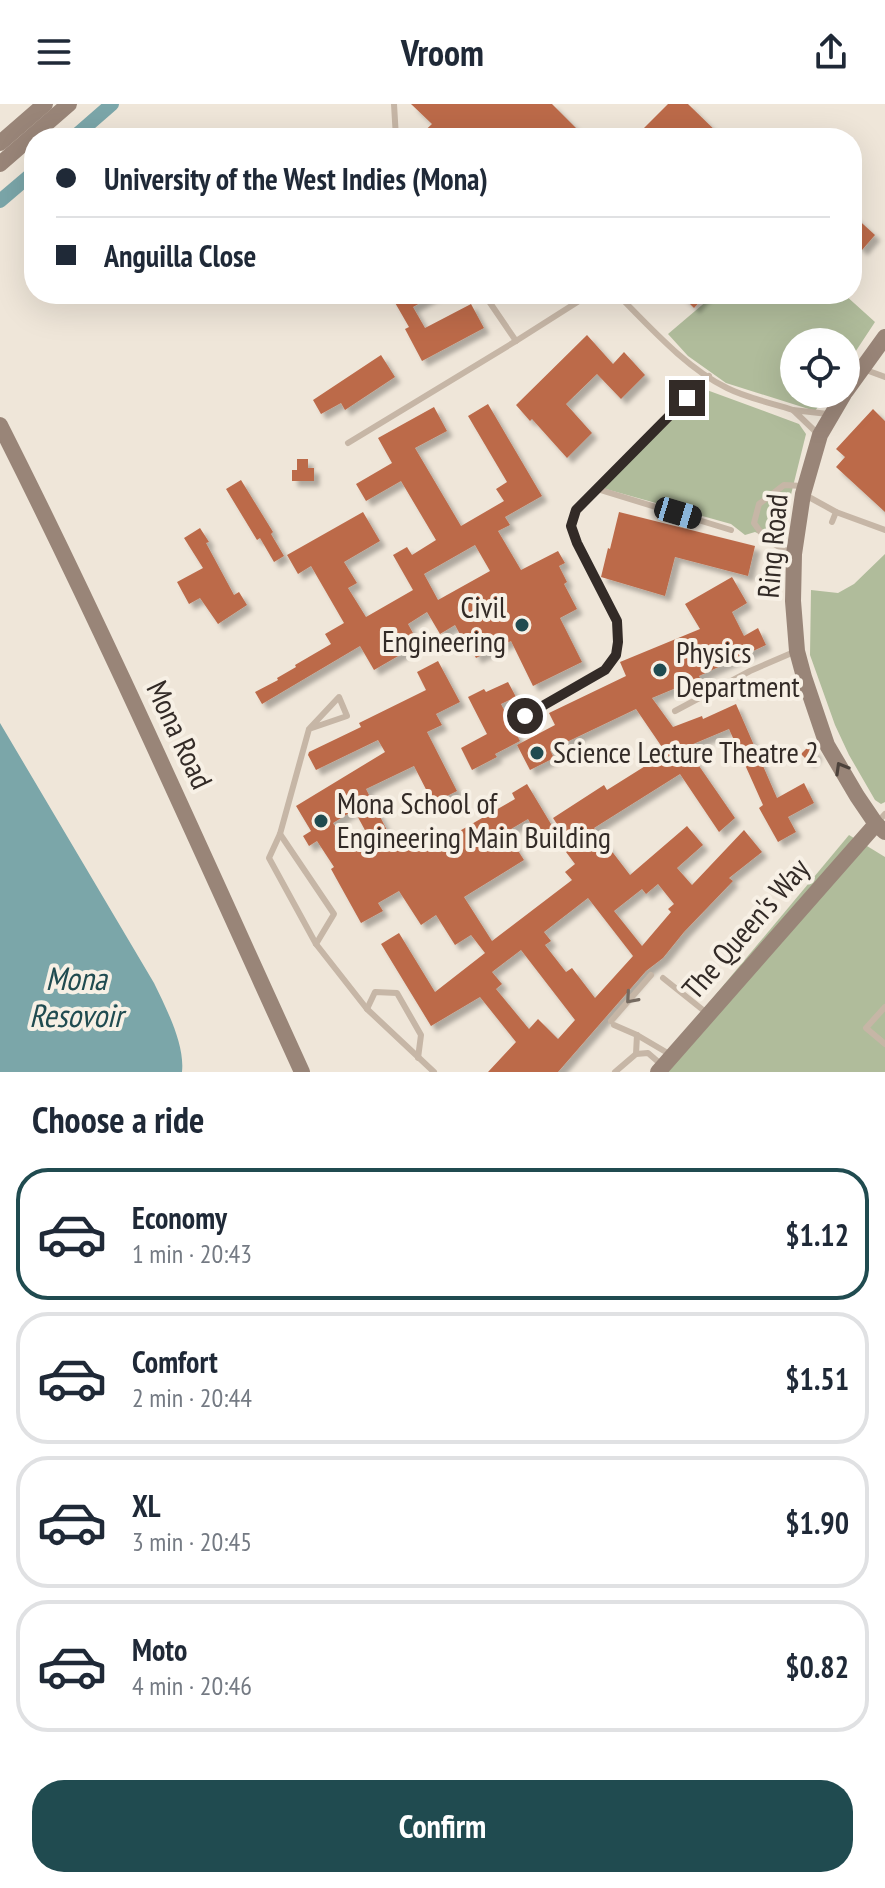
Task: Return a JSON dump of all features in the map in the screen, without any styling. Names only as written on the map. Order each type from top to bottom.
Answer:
[{"type":"street","points":[[0,143],[45,104]]},
{"type":"street","points":[[41,128],[69,104]]},
{"type":"street","points":[[0,164],[24,143]]},
{"type":"street","name":"Ring Road","points":[[861,368],[885,337]]},
{"type":"street","name":"Ring Road","points":[[835,408],[820,435],[804,490],[794,554],[793,601],[797,651],[827,745],[857,796],[882,823]]},
{"type":"street","name":"Mona Road","points":[[0,425],[185,814],[302,1072]]},
{"type":"street","name":"The Queen's Way","points":[[664,1065],[882,823]]},
{"type":"lane","points":[[394,104],[395,128]]},
{"type":"lane","points":[[491,304],[516,341]]},
{"type":"lane","points":[[348,443],[574,304]]},
{"type":"lane","points":[[627,304],[694,366],[727,388],[793,410],[831,414]]},
{"type":"lane","points":[[861,368],[885,377]]},
{"type":"lane","points":[[525,716],[605,670],[616,655],[617,621],[577,543],[571,526],[576,510],[709,376]]},
{"type":"lane","points":[[793,410],[820,435]]},
{"type":"lane","points":[[794,554],[762,536],[754,523],[759,504],[784,485],[804,490],[836,512],[885,530]]},
{"type":"lane","points":[[597,489],[731,530]]},
{"type":"lane","points":[[832,522],[836,512]]},
{"type":"lane","points":[[675,711],[750,671],[797,651]]},
{"type":"lane","points":[[309,729],[347,716],[339,697],[309,729],[280,834],[269,858],[316,944],[367,1009],[434,1072]]},
{"type":"lane","points":[[280,834],[334,914],[316,944]]},
{"type":"lane","points":[[651,975],[612,1023],[637,1035],[664,1065]]},
{"type":"lane","points":[[663,978],[708,1014]]},
{"type":"lane","points":[[367,1009],[375,992],[397,993],[421,1035],[418,1058]]},
{"type":"lane","points":[[885,1007],[866,1028],[885,1044]]},
{"type":"lane","points":[[636,1054],[637,1035]]},
{"type":"lane","points":[[615,1072],[636,1054],[648,1053],[664,1065]]},
{"type":"green space","points":[[703,304],[855,304],[875,322],[860,345],[860,328],[780,328],[780,400],[726,383],[688,356],[668,334]]},
{"type":"green space","points":[[704,389],[799,424],[806,434],[779,543],[755,532],[745,535],[731,524],[602,488]]},
{"type":"green space","points":[[885,554],[885,802],[881,804],[875,800],[849,755],[810,655],[811,590],[838,593],[854,584]]},
{"type":"green space","points":[[849,835],[885,857],[885,1072],[651,1072]]},
{"type":"water","name":"Mona Resovoir","points":[[0,723],[154,983],[178,1038],[182,1072],[0,1072]]},
{"type":"building","points":[[411,104],[552,104],[576,128],[428,128],[432,124]]},
{"type":"building","points":[[668,104],[688,104],[713,128],[644,128]]},
{"type":"building","points":[[862,223],[875,235],[862,250]]},
{"type":"building","points":[[396,304],[418,304],[413,307],[425,328],[471,304],[484,328],[422,361],[405,329],[409,327]]},
{"type":"building","points":[[587,335],[613,364],[624,352],[645,375],[621,399],[597,374],[566,404],[592,433],[567,458],[516,405]]},
{"type":"building","points":[[381,355],[395,377],[345,410],[341,403],[321,414],[313,400]]},
{"type":"building","points":[[488,404],[542,496],[505,517],[510,525],[498,531],[521,570],[558,551],[565,563],[559,566],[567,582],[564,584],[577,609],[560,618],[582,662],[533,686],[511,641],[476,658],[455,625],[440,634],[427,612],[408,624],[419,644],[374,670],[360,646],[262,704],[255,692],[331,644],[325,634],[344,623],[311,566],[298,574],[287,555],[363,512],[380,541],[344,562],[357,583],[348,588],[366,617],[413,590],[393,555],[407,547],[412,555],[436,540],[401,481],[366,501],[356,484],[392,463],[378,438],[434,407],[447,431],[415,448],[461,526],[504,501],[496,489],[507,482],[468,416]],"holes":[[[475,545],[490,571],[438,600],[424,574]]]},
{"type":"building","points":[[873,409],[885,421],[885,512],[836,467],[845,457],[836,449]]},
{"type":"building","points":[[297,459],[308,459],[308,468],[314,468],[314,481],[292,481],[292,470],[297,470]]},
{"type":"building","points":[[241,480],[284,556],[274,562],[226,489]]},
{"type":"building","points":[[619,512],[755,546],[748,576],[675,557],[665,596],[601,577]]},
{"type":"building","points":[[200,528],[234,595],[239,592],[247,605],[218,624],[200,598],[189,604],[177,582],[203,568],[184,538]]},
{"type":"building","points":[[732,577],[747,603],[732,612],[744,636],[758,628],[766,645],[652,698],[673,727],[702,716],[703,719],[736,704],[777,798],[804,783],[814,803],[788,817],[796,832],[778,842],[759,808],[763,805],[729,729],[686,747],[735,818],[719,832],[680,774],[594,828],[630,875],[687,826],[703,845],[677,868],[692,885],[744,830],[762,852],[729,878],[733,881],[663,958],[646,971],[558,1072],[488,1072],[516,1042],[480,997],[431,1026],[381,944],[399,933],[435,992],[485,953],[471,935],[455,945],[436,915],[421,925],[399,891],[378,903],[383,911],[361,923],[331,869],[334,867],[317,841],[309,846],[303,836],[311,831],[296,806],[385,752],[378,740],[316,770],[309,752],[426,690],[417,672],[438,661],[460,702],[436,714],[442,725],[427,732],[457,791],[433,803],[414,766],[366,789],[395,846],[428,828],[437,844],[515,799],[512,793],[527,784],[554,829],[539,838],[528,819],[506,832],[524,860],[464,897],[492,941],[572,880],[565,872],[575,864],[566,852],[572,847],[553,818],[604,785],[607,790],[666,753],[636,709],[550,750],[554,758],[530,770],[517,745],[555,725],[549,713],[626,676],[620,662],[700,629],[685,604]],"holes":[[[354,810],[366,832],[346,843],[333,823]],[[658,884],[674,904],[668,909],[671,912],[642,946],[614,911],[642,889],[646,894]],[[588,898],[633,956],[595,998],[572,968],[566,972],[545,945],[551,941],[544,932]],[[521,950],[575,1020],[558,1039],[538,1019],[529,1029],[496,989],[502,984],[492,972]]]},
{"type":"building","points":[[508,682],[516,697],[501,704],[520,741],[472,770],[461,748],[487,734],[468,697]]},
{"type":"building","points":[[809,746],[817,754],[809,762],[801,754]]},
{"type":"waterway","points":[[84,128],[112,104]]},
{"type":"waterway","points":[[0,201],[24,181]]},
{"type":"place","name":"Civil Engineering","points":[[522,625]]},
{"type":"place","name":"Physics Department","points":[[660,670]]},
{"type":"place","name":"Science Lecture Theatre 2","points":[[537,753]]},
{"type":"place","name":"Mona School of Engineering Main Building","points":[[321,821]]},
{"type":"route","points":[[525,716],[605,670],[616,655],[617,621],[571,526],[576,510],[687,398]]}]
